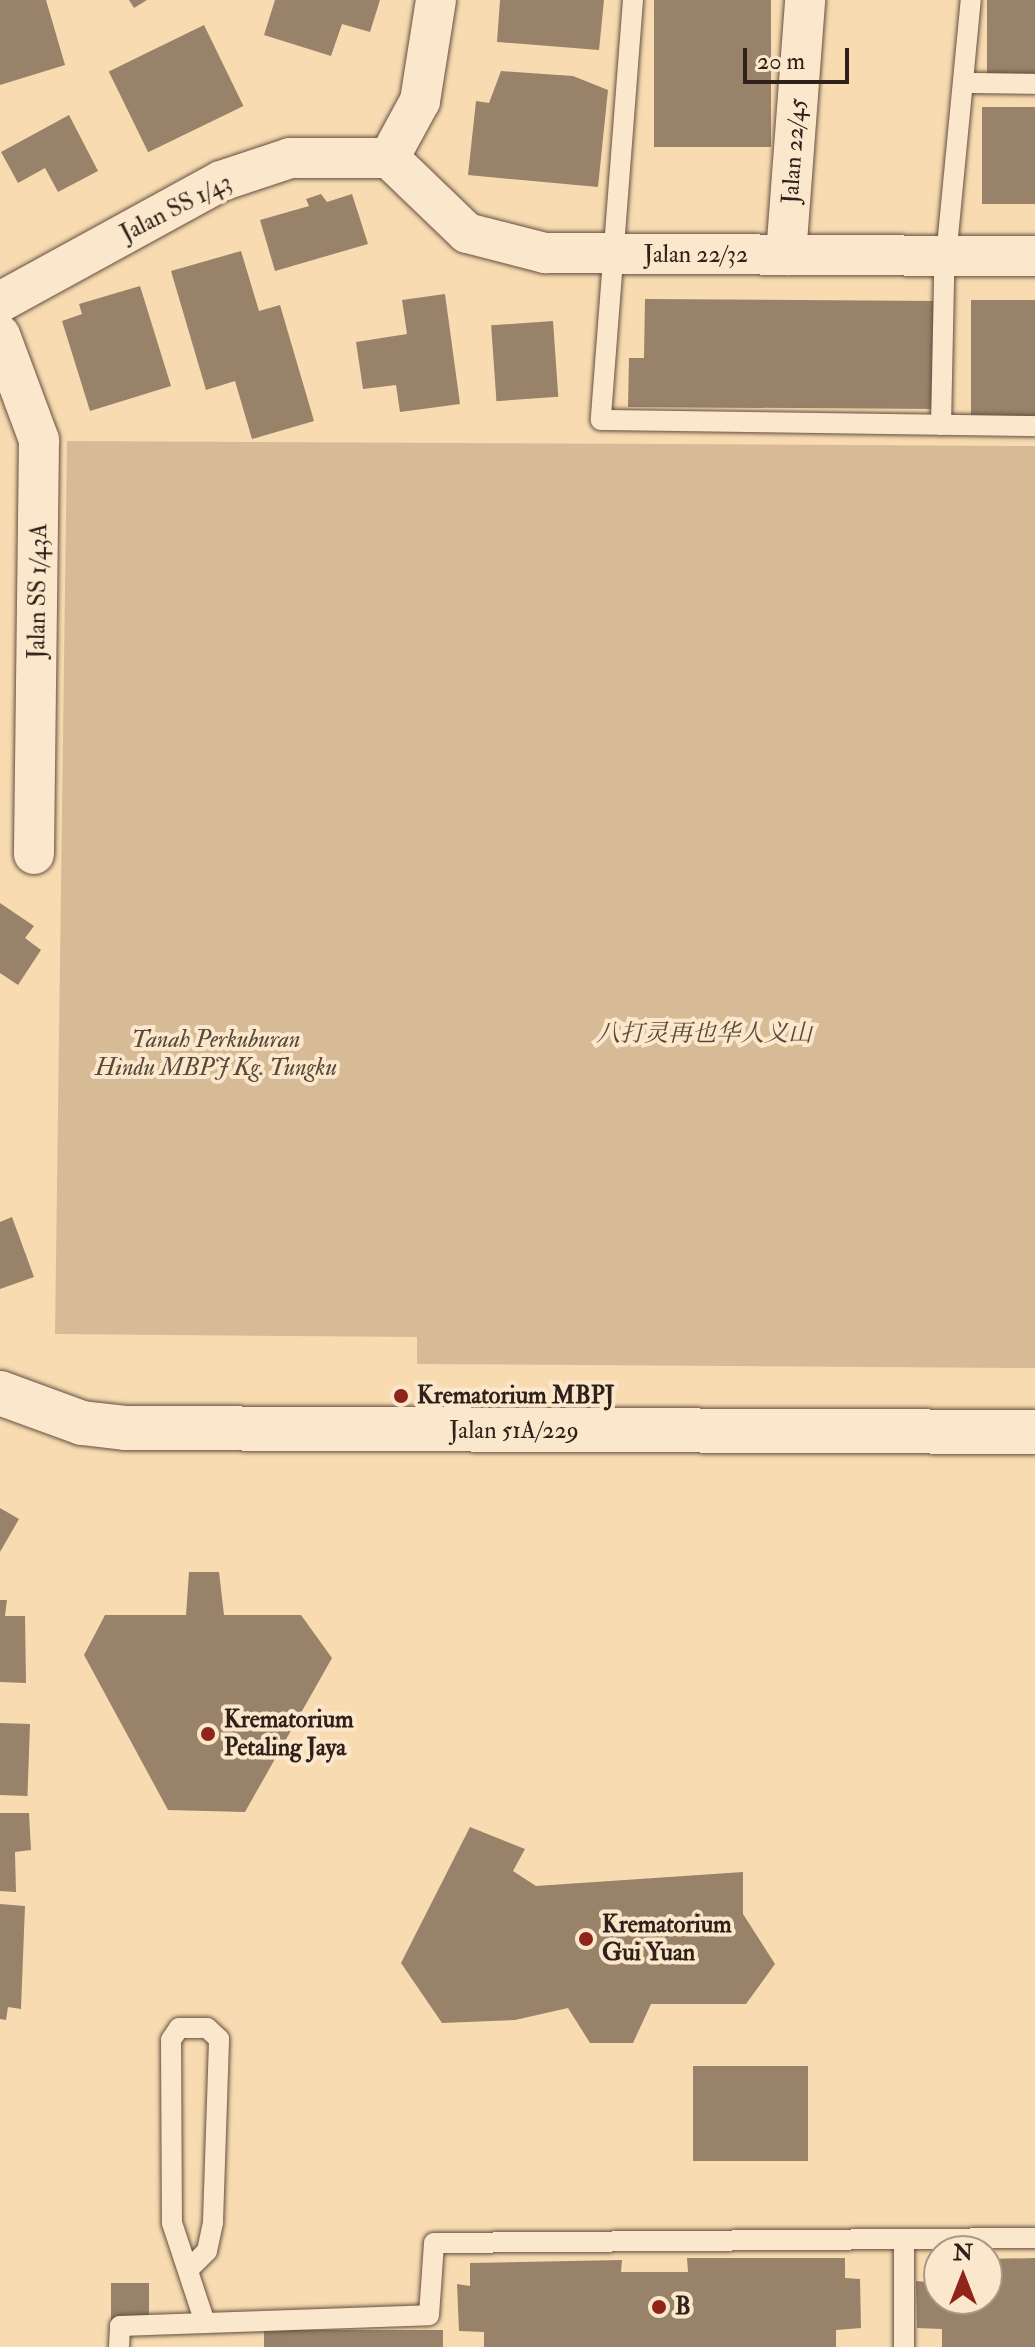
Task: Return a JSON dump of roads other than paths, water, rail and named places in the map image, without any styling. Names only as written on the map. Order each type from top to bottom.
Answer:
[{"type":"street","points":[[389,158],[420,101],[436,0]]},
{"type":"street","name":"Jalan 22/45","points":[[786,255],[805,0]]},
{"type":"street","name":"Jalan SS 1/43","points":[[0,302],[221,181],[290,158],[389,158]]},
{"type":"street","name":"Jalan 22/32","points":[[389,158],[467,233],[545,253],[1035,256]]},
{"type":"street","name":"Jalan SS 1/43A","points":[[0,335],[39,440],[34,854]]},
{"type":"street","name":"Jalan 51A/229","points":[[0,1393],[82,1423],[125,1428],[1035,1432]]},
{"type":"lane","points":[[633,0],[601,420],[1035,426]]},
{"type":"lane","points":[[941,425],[948,256],[967,83],[971,0]]},
{"type":"lane","points":[[967,83],[1035,84]]},
{"type":"lane","points":[[192,2266],[207,2251],[213,2222],[219,2039],[207,2028],[179,2028],[171,2040],[172,2223],[192,2266],[205,2323]]},
{"type":"lane","points":[[119,2347],[120,2326],[429,2315],[434,2243],[1035,2238]]},
{"type":"lane","points":[[904,2239],[904,2347]]},
{"type":"place","name":"Krematorium MBPJ","points":[[401,1396]]},
{"type":"place","name":"Krematorium Petaling Jaya","points":[[208,1734]]},
{"type":"place","name":"Krematorium Gui Yuan","points":[[586,1939]]},
{"type":"place","name":"B","points":[[659,2307]]},
{"type":"park label","name":"八打灵再也华人义山","points":[[704,1034]]},
{"type":"park label","name":"Tanah Perkuburan Hindu MBPJ Kg. Tungku","points":[[216,1054]]}]
